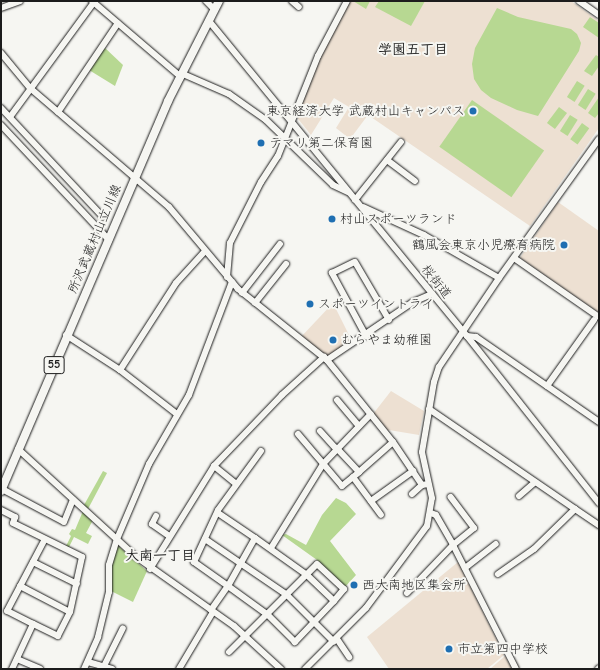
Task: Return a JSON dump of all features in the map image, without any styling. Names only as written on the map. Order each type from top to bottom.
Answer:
[{"type":"main road","name":"所沢武蔵村山立川線","points":[[1,490],[66,335],[109,240],[135,176],[219,1]]},
{"type":"street","points":[[1,8],[20,1]]},
{"type":"street","points":[[10,118],[30,88],[94,1],[182,76],[229,94],[266,120],[333,185],[350,193]]},
{"type":"street","points":[[206,1],[214,10]]},
{"type":"street","points":[[292,1],[299,7]]},
{"type":"street","points":[[84,669],[98,637],[109,592],[109,565],[117,539],[149,464],[189,395],[229,280],[230,243],[261,182],[278,156],[318,56],[347,1]]},
{"type":"street","points":[[579,1],[586,4],[599,15]]},
{"type":"street","name":"桜街道","points":[[209,21],[292,120],[598,500]]},
{"type":"street","points":[[58,112],[118,23]]},
{"type":"street","points":[[1,53],[30,88],[135,176],[169,207],[229,280],[242,293],[325,359],[371,414],[393,442],[412,471],[425,485]]},
{"type":"street","points":[[1,108],[103,217]]},
{"type":"street","points":[[1,124],[109,240]]},
{"type":"street","points":[[306,669],[336,641],[366,608],[424,531],[431,513],[425,485],[422,452],[429,409],[439,367],[465,334],[499,278],[599,138]]},
{"type":"street","points":[[356,200],[401,142]]},
{"type":"street","points":[[387,160],[415,181]]},
{"type":"street","points":[[49,176],[57,168]]},
{"type":"street","points":[[360,205],[424,235],[499,278]]},
{"type":"street","points":[[242,293],[280,244]]},
{"type":"street","points":[[120,370],[176,283],[205,251]]},
{"type":"street","points":[[514,258],[597,318],[547,386]]},
{"type":"street","points":[[366,336],[332,273],[355,262],[389,320]]},
{"type":"street","points":[[255,303],[286,264]]},
{"type":"street","points":[[150,569],[169,536],[214,466],[276,401],[325,359],[366,336],[414,302],[432,294]]},
{"type":"street","points":[[465,334],[476,337],[599,422]]},
{"type":"street","points":[[66,335],[120,370],[177,414]]},
{"type":"street","points":[[337,400],[359,426]]},
{"type":"street","points":[[429,409],[599,525]]},
{"type":"street","points":[[271,548],[323,464],[336,448],[371,414]]},
{"type":"street","points":[[320,431],[359,472]]},
{"type":"street","points":[[298,434],[342,486],[393,442]]},
{"type":"street","points":[[18,449],[150,569],[212,611],[244,635],[281,669]]},
{"type":"street","points":[[229,652],[244,635],[268,615],[317,564],[344,589],[295,642],[268,615],[194,562],[218,513],[236,484],[261,451]]},
{"type":"street","points":[[214,466],[236,484]]},
{"type":"street","points":[[371,501],[412,471]]},
{"type":"street","points":[[353,477],[381,514]]},
{"type":"street","points":[[519,496],[535,482]]},
{"type":"street","points":[[412,494],[425,485]]},
{"type":"street","points":[[1,490],[64,522],[74,500]]},
{"type":"street","points":[[406,593],[453,545],[474,528],[451,497]]},
{"type":"street","points":[[498,574],[534,549],[576,509]]},
{"type":"street","points":[[1,510],[15,517],[13,524],[82,557],[70,612],[58,636],[4,610],[20,586],[45,540]]},
{"type":"street","points":[[218,513],[271,548],[307,575],[334,601]]},
{"type":"street","points":[[431,513],[436,515],[453,545],[516,669]]},
{"type":"street","points":[[156,516],[152,524],[169,536]]},
{"type":"street","points":[[179,669],[255,538]]},
{"type":"street","points":[[205,539],[242,562],[287,595],[314,623],[336,641],[349,657]]},
{"type":"street","points":[[465,568],[496,544]]},
{"type":"street","points":[[33,562],[77,584]]},
{"type":"street","points":[[20,586],[70,612]]},
{"type":"street","points":[[12,669],[33,624]]},
{"type":"street","points":[[104,666],[123,628]]},
{"type":"street","points":[[17,659],[40,669]]},
{"type":"street","points":[[88,662],[112,669]]},
{"type":"shaded area","name":"東京経済大学 武蔵村山キャンパス","points":[[349,1],[571,1],[599,21],[599,128],[530,226],[368,115],[350,139],[336,128],[349,107],[334,98],[311,135],[295,115],[312,71]]},
{"type":"shaded area","name":"鶴風会東京小児療育病院","points":[[558,202],[599,231],[599,313],[520,258]]},
{"type":"shaded area","points":[[333,303],[353,343],[327,358],[300,338]]},
{"type":"shaded area","points":[[391,391],[424,411],[419,435],[389,430],[387,432],[373,414]]},
{"type":"shaded area","points":[[458,562],[504,655],[487,669],[389,669],[367,637]]},
{"type":"shaded area","points":[[505,656],[512,669],[490,669]]},
{"type":"green space","points":[[353,1],[370,1],[366,9]]},
{"type":"green space","points":[[379,1],[425,1],[411,26],[375,7]]},
{"type":"green space","points":[[497,8],[518,17],[571,29],[577,34],[581,43],[579,51],[538,116],[517,110],[491,98],[481,90],[474,79],[472,64],[475,48]]},
{"type":"green space","points":[[590,17],[599,23],[599,38],[583,27]]},
{"type":"green space","points":[[104,47],[123,65],[115,86],[89,70]]},
{"type":"green space","points":[[596,55],[599,57],[599,66],[592,76],[584,71]]},
{"type":"green space","points":[[577,81],[585,86],[575,102],[567,97]]},
{"type":"green space","points":[[588,89],[596,94],[586,110],[578,105]]},
{"type":"green space","points":[[599,97],[599,113],[595,118],[588,113]]},
{"type":"green space","points":[[472,100],[544,150],[511,197],[439,147]]},
{"type":"green space","points":[[559,107],[567,113],[555,129],[547,123]]},
{"type":"green space","points":[[570,115],[578,120],[568,136],[560,131]]},
{"type":"green space","points":[[582,123],[589,128],[578,144],[570,139]]},
{"type":"green space","points":[[103,471],[107,473],[88,509],[84,505]]},
{"type":"green space","points":[[336,498],[346,503],[356,514],[330,541],[356,575],[345,587],[317,560],[282,535],[286,534],[306,545],[322,515]]},
{"type":"green space","points":[[83,511],[93,520],[86,533],[92,536],[88,544],[74,537],[68,549],[65,548],[71,536],[69,534],[72,529],[75,530]]},
{"type":"green space","points":[[116,544],[147,571],[133,602],[111,591],[111,568]]},
{"type":"place","name":"東京経済大学 武蔵村山キャンパス","points":[[473,111]]},
{"type":"place","name":"テマリ第二保育園","points":[[261,143]]},
{"type":"place","name":"村山スポーツランド","points":[[332,219]]},
{"type":"place","name":"鶴風会東京小児療育病院","points":[[564,245]]},
{"type":"place","name":"スポーツイントライ","points":[[310,304]]},
{"type":"place","name":"むらやま幼稚園","points":[[333,340]]},
{"type":"place","name":"西大南地区集会所","points":[[354,585]]},
{"type":"place","name":"市立第四中学校","points":[[449,649]]},
{"type":"district","name":"学園五丁目","points":[[413,50]]},
{"type":"district","name":"大南一丁目","points":[[160,556]]}]
